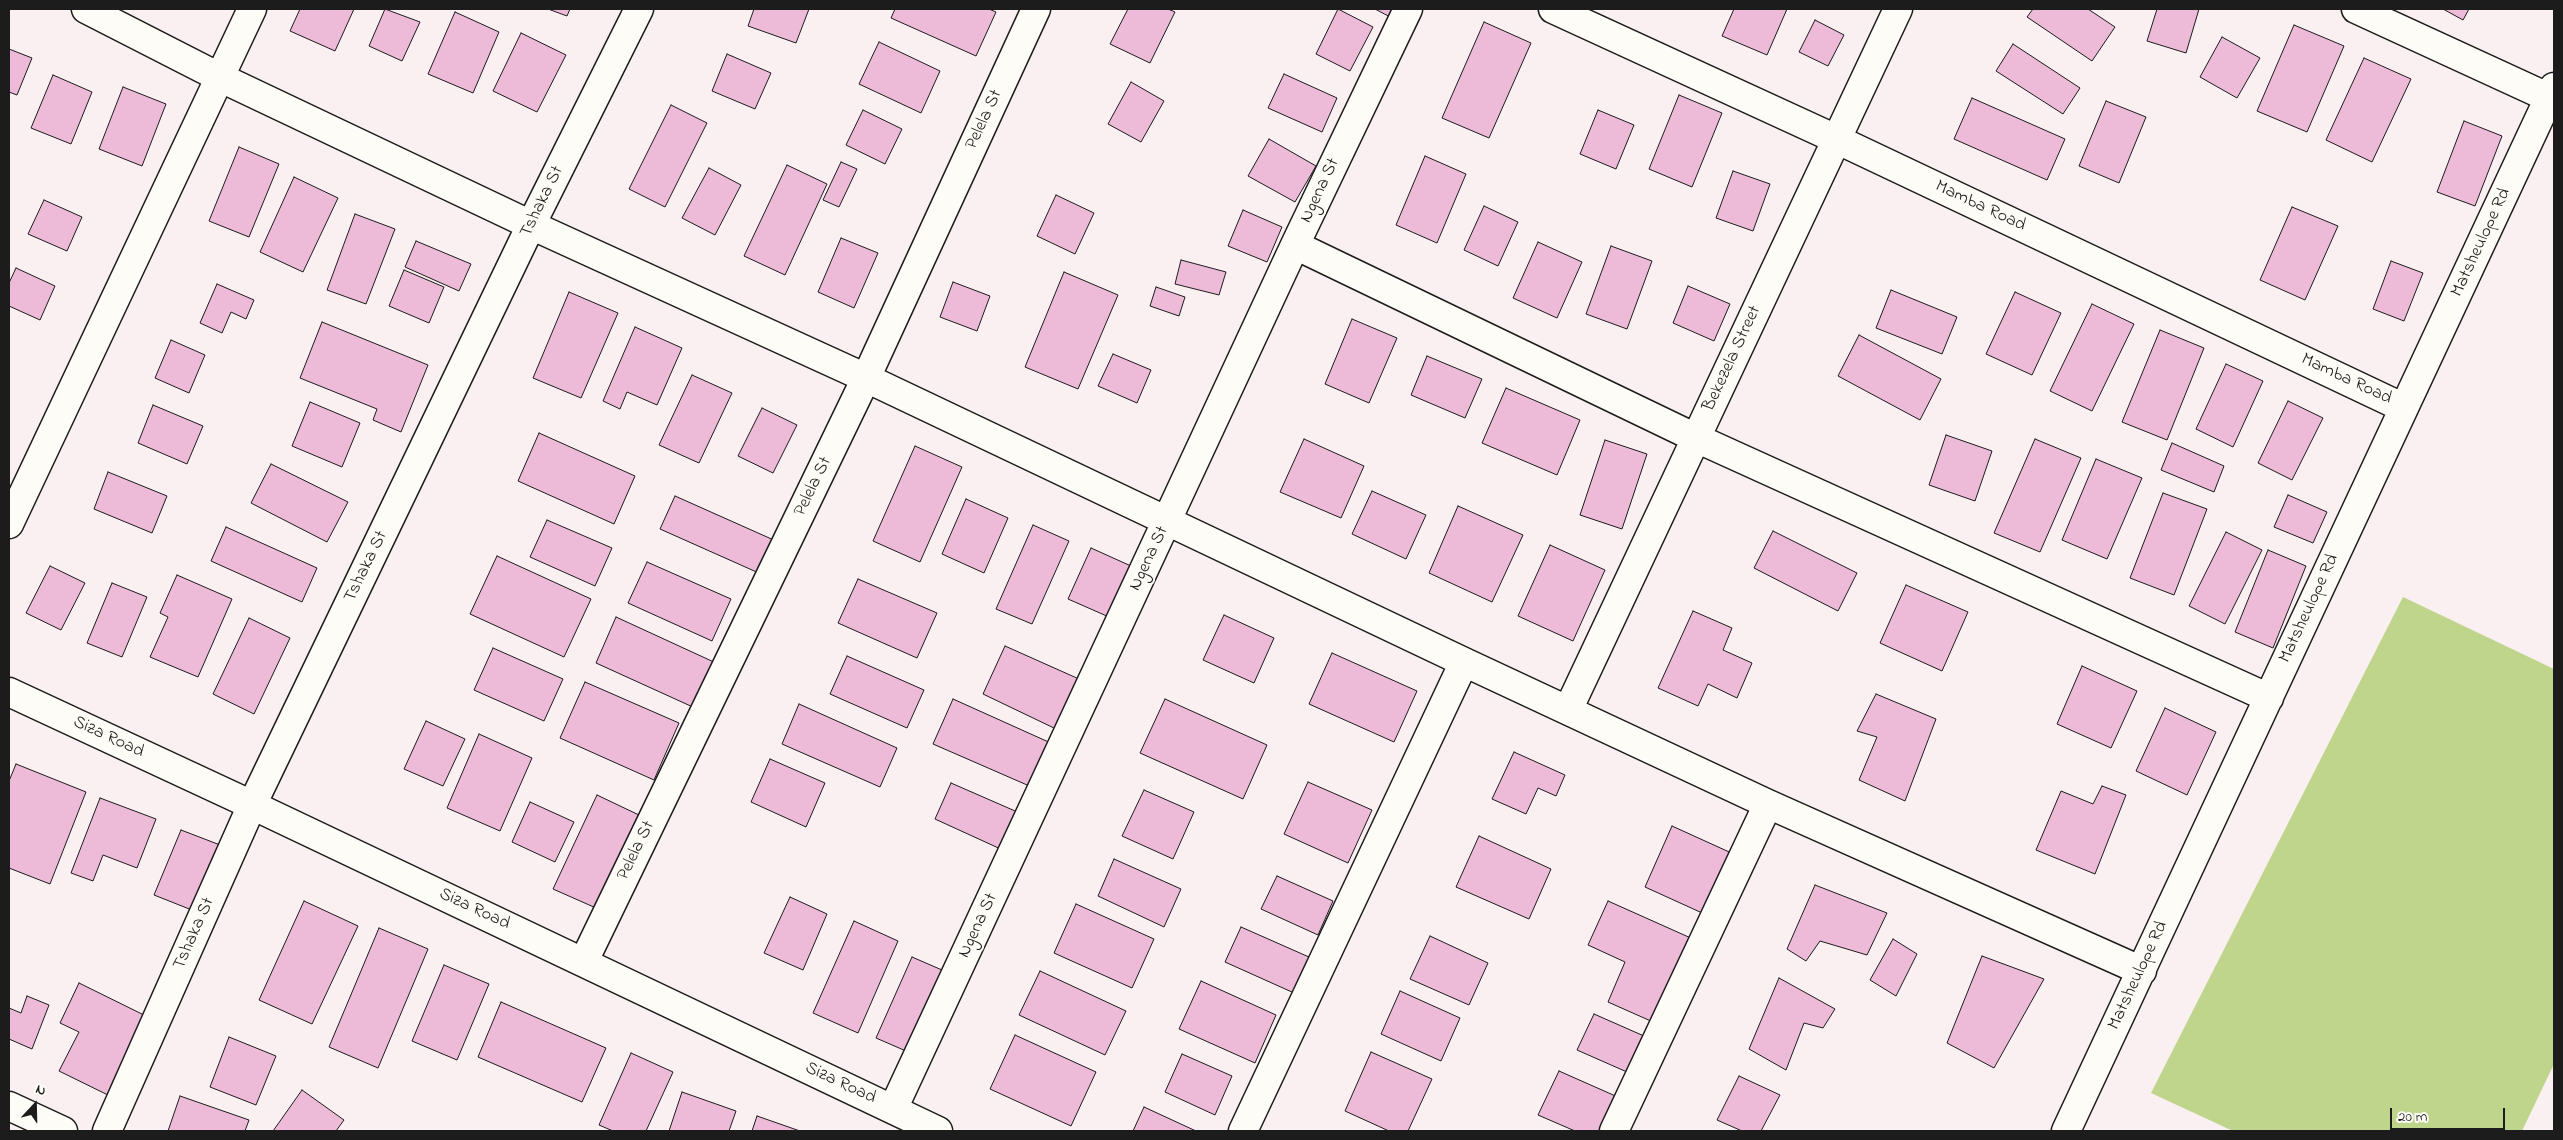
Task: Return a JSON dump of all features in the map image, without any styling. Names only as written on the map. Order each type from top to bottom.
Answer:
[{"type":"street","points":[[86,9],[219,77],[531,225],[866,378],[1464,662],[1768,804],[2142,970]]},
{"type":"street","points":[[9,524],[252,9]]},
{"type":"street","name":"Tshaka St","points":[[107,1131],[252,805],[531,225],[639,9]]},
{"type":"street","name":"Pelela St","points":[[584,962],[866,378],[1036,9]]},
{"type":"street","name":"Ngena St","points":[[893,1109],[1168,522],[1295,245],[1408,9]]},
{"type":"street","name":"Mamba Road","points":[[1554,9],[1836,139],[2404,408]]},
{"type":"street","name":"Bekezela Street","points":[[1568,710],[1898,9]]},
{"type":"street","points":[[2356,9],[2553,95]]},
{"type":"street","name":"Matsheulope Rd","points":[[2066,1131],[2404,408],[2553,95]]},
{"type":"street","points":[[1295,245],[1696,438],[2269,698]]},
{"type":"street","points":[[1243,1131],[1464,662]]},
{"type":"street","name":"Siza Road","points":[[9,692],[252,805],[938,1131]]},
{"type":"street","points":[[1614,1131],[1768,804]]},
{"type":"street","points":[[9,1106],[63,1131]]},
{"type":"green space","points":[[2403,597],[2554,669],[2554,1064],[2522,1131],[2233,1131],[2151,1093]]},
{"type":"building","points":[[300,9],[354,9],[335,51],[290,31]]},
{"type":"building","points":[[385,9],[420,22],[402,61],[369,46]]},
{"type":"building","points":[[548,9],[570,9],[567,16]]},
{"type":"building","points":[[754,9],[809,9],[796,43],[748,26]]},
{"type":"building","points":[[895,9],[989,9],[996,12],[976,56],[891,18]]},
{"type":"building","points":[[1128,9],[1168,9],[1175,12],[1150,63],[1110,44]]},
{"type":"building","points":[[1338,9],[1373,27],[1350,71],[1316,54]]},
{"type":"building","points":[[1375,9],[1400,9],[1394,19]]},
{"type":"building","points":[[1734,9],[1787,9],[1767,55],[1722,36]]},
{"type":"building","points":[[2033,9],[2088,9],[2115,27],[2092,61],[2027,17]]},
{"type":"building","points":[[2157,9],[2199,9],[2186,53],[2147,41]]},
{"type":"building","points":[[2443,9],[2469,9],[2463,20]]},
{"type":"building","points":[[455,12],[499,32],[473,93],[428,74]]},
{"type":"building","points":[[1815,20],[1844,35],[1828,66],[1799,52]]},
{"type":"building","points":[[1484,22],[1531,43],[1489,138],[1442,118]]},
{"type":"building","points":[[2294,25],[2344,46],[2307,132],[2257,111]]},
{"type":"building","points":[[521,33],[566,55],[537,112],[493,91]]},
{"type":"building","points":[[2222,37],[2260,58],[2237,98],[2200,77]]},
{"type":"building","points":[[879,42],[940,71],[921,113],[859,84]]},
{"type":"building","points":[[2013,44],[2080,88],[2063,114],[1996,71]]},
{"type":"building","points":[[9,49],[32,58],[17,95],[9,92]]},
{"type":"building","points":[[727,54],[771,73],[755,109],[712,91]]},
{"type":"building","points":[[2364,58],[2411,79],[2372,162],[2326,140]]},
{"type":"building","points":[[1284,74],[1337,98],[1322,132],[1268,108]]},
{"type":"building","points":[[53,75],[92,92],[71,144],[31,128]]},
{"type":"building","points":[[1131,82],[1164,101],[1141,142],[1108,124]]},
{"type":"building","points":[[123,87],[166,104],[142,166],[99,149]]},
{"type":"building","points":[[1679,95],[1722,113],[1692,187],[1649,169]]},
{"type":"building","points":[[1972,98],[2065,139],[2047,180],[1954,139]]},
{"type":"building","points":[[2106,101],[2146,117],[2119,183],[2079,166]]},
{"type":"building","points":[[671,105],[707,123],[665,207],[629,189]]},
{"type":"building","points":[[863,110],[902,129],[885,164],[846,145]]},
{"type":"building","points":[[1598,110],[1634,125],[1616,169],[1580,154]]},
{"type":"building","points":[[2464,121],[2502,136],[2475,206],[2437,192]]},
{"type":"building","points":[[1269,139],[1316,166],[1295,202],[1248,176]]},
{"type":"building","points":[[239,147],[279,164],[249,237],[209,221]]},
{"type":"building","points":[[1425,156],[1466,174],[1437,243],[1396,225]]},
{"type":"building","points":[[841,162],[857,169],[839,207],[823,200]]},
{"type":"building","points":[[787,165],[827,184],[785,275],[744,256]]},
{"type":"building","points":[[709,168],[741,185],[715,235],[682,218]]},
{"type":"building","points":[[1733,171],[1770,184],[1753,231],[1716,218]]},
{"type":"building","points":[[294,177],[338,198],[303,272],[260,252]]},
{"type":"building","points":[[1056,195],[1094,213],[1075,254],[1037,236]]},
{"type":"building","points":[[44,200],[82,217],[67,251],[28,234]]},
{"type":"building","points":[[1484,206],[1518,222],[1498,266],[1464,250]]},
{"type":"building","points":[[2292,207],[2338,226],[2305,300],[2260,280]]},
{"type":"building","points":[[1243,210],[1282,227],[1267,262],[1228,246]]},
{"type":"building","points":[[355,214],[395,229],[366,304],[327,290]]},
{"type":"building","points":[[841,238],[878,253],[854,308],[818,292]]},
{"type":"building","points":[[416,241],[471,264],[459,291],[405,267]]},
{"type":"building","points":[[1538,242],[1582,262],[1557,318],[1513,298]]},
{"type":"building","points":[[1611,246],[1652,261],[1627,329],[1586,314]]},
{"type":"building","points":[[1181,260],[1226,272],[1219,295],[1175,284]]},
{"type":"building","points":[[2391,261],[2423,273],[2404,321],[2373,309]]},
{"type":"building","points":[[16,268],[55,286],[40,320],[9,306],[9,283]]},
{"type":"building","points":[[404,270],[444,287],[429,323],[389,306]]},
{"type":"building","points":[[1064,272],[1118,295],[1078,389],[1025,367]]},
{"type":"building","points":[[953,282],[990,296],[977,331],[940,317]]},
{"type":"building","points":[[217,284],[254,300],[246,319],[231,312],[222,333],[200,323]]},
{"type":"building","points":[[1688,286],[1730,304],[1714,341],[1673,323]]},
{"type":"building","points":[[1156,287],[1185,297],[1179,316],[1150,306]]},
{"type":"building","points":[[1891,290],[1957,317],[1942,354],[1876,328]]},
{"type":"building","points":[[569,292],[618,313],[581,398],[533,378]]},
{"type":"building","points":[[2015,292],[2061,313],[2032,375],[1986,354]]},
{"type":"building","points":[[2092,304],[2134,324],[2092,411],[2050,391]]},
{"type":"building","points":[[1352,319],[1397,338],[1369,403],[1325,384]]},
{"type":"building","points":[[322,322],[428,365],[401,432],[373,420],[377,409],[300,378]]},
{"type":"building","points":[[635,327],[682,348],[657,405],[627,392],[620,409],[603,401]]},
{"type":"building","points":[[2160,330],[2204,348],[2167,440],[2122,422]]},
{"type":"building","points":[[1859,335],[1941,379],[1920,420],[1838,376]]},
{"type":"building","points":[[171,340],[205,355],[189,393],[155,378]]},
{"type":"building","points":[[1113,354],[1151,370],[1137,403],[1098,386]]},
{"type":"building","points":[[1427,356],[1482,379],[1465,418],[1411,395]]},
{"type":"building","points":[[2226,364],[2263,381],[2233,447],[2196,429]]},
{"type":"building","points":[[692,375],[732,393],[699,463],[659,445]]},
{"type":"building","points":[[1506,388],[1580,420],[1557,475],[1482,443]]},
{"type":"building","points":[[2288,401],[2323,418],[2292,480],[2258,463]]},
{"type":"building","points":[[310,402],[360,423],[342,467],[292,446]]},
{"type":"building","points":[[153,405],[203,426],[187,464],[138,443]]},
{"type":"building","points":[[762,408],[797,425],[773,473],[738,456]]},
{"type":"building","points":[[539,433],[635,476],[614,524],[518,481]]},
{"type":"building","points":[[1946,435],[1992,451],[1975,501],[1929,485]]},
{"type":"building","points":[[1304,439],[1364,466],[1341,518],[1280,492]]},
{"type":"building","points":[[2035,439],[2081,458],[2040,552],[1994,533]]},
{"type":"building","points":[[1605,440],[1647,454],[1622,529],[1580,515]]},
{"type":"building","points":[[2172,443],[2224,466],[2214,492],[2161,470]]},
{"type":"building","points":[[915,446],[962,467],[920,562],[873,541]]},
{"type":"building","points":[[2096,459],[2142,478],[2107,559],[2062,540]]},
{"type":"building","points":[[271,464],[348,502],[327,542],[251,503]]},
{"type":"building","points":[[108,472],[167,496],[152,533],[94,509]]},
{"type":"building","points":[[1372,491],[1426,515],[1406,559],[1352,534]]},
{"type":"building","points":[[2163,493],[2207,509],[2174,595],[2130,578]]},
{"type":"building","points":[[2288,495],[2327,512],[2313,543],[2274,527]]},
{"type":"building","points":[[675,496],[776,541],[761,574],[660,529]]},
{"type":"building","points":[[966,499],[1008,518],[984,573],[942,554]]},
{"type":"building","points":[[1458,506],[1523,535],[1492,602],[1429,573]]},
{"type":"building","points":[[547,520],[612,548],[595,586],[530,557]]},
{"type":"building","points":[[1033,525],[1069,541],[1032,624],[996,609]]},
{"type":"building","points":[[226,527],[317,568],[302,602],[211,561]]},
{"type":"building","points":[[1773,531],[1857,573],[1838,611],[1754,568]]},
{"type":"building","points":[[2226,532],[2262,550],[2225,624],[2189,606]]},
{"type":"building","points":[[1550,545],[1605,570],[1573,641],[1518,616]]},
{"type":"building","points":[[1091,548],[1131,566],[1109,617],[1068,599]]},
{"type":"building","points":[[2268,550],[2306,566],[2273,648],[2235,632]]},
{"type":"building","points":[[497,556],[591,599],[564,657],[470,614]]},
{"type":"building","points":[[647,562],[731,599],[712,641],[628,603]]},
{"type":"building","points":[[50,566],[85,583],[61,630],[26,613]]},
{"type":"building","points":[[177,575],[232,599],[198,677],[150,657],[168,617],[160,613]]},
{"type":"building","points":[[858,579],[937,613],[917,658],[838,623]]},
{"type":"building","points":[[112,583],[147,597],[122,657],[87,643]]},
{"type":"building","points":[[1906,585],[1968,612],[1942,671],[1880,643]]},
{"type":"building","points":[[1693,611],[1732,628],[1723,650],[1752,663],[1737,698],[1708,684],[1698,706],[1658,688]]},
{"type":"building","points":[[1224,615],[1274,638],[1254,683],[1203,660]]},
{"type":"building","points":[[616,617],[716,663],[695,708],[596,663]]},
{"type":"building","points":[[249,618],[290,638],[254,714],[213,694]]},
{"type":"building","points":[[1005,646],[1079,679],[1056,729],[983,694]]},
{"type":"building","points":[[493,648],[563,679],[544,721],[474,690]]},
{"type":"building","points":[[1332,653],[1417,691],[1394,742],[1309,704]]},
{"type":"building","points":[[847,656],[924,690],[907,728],[830,694]]},
{"type":"building","points":[[2082,666],[2137,691],[2111,748],[2057,724]]},
{"type":"building","points":[[585,682],[679,723],[654,780],[560,738]]},
{"type":"building","points":[[1876,694],[1936,719],[1905,801],[1859,780],[1877,737],[1857,731]]},
{"type":"building","points":[[953,699],[1053,744],[1034,788],[933,744]]},
{"type":"building","points":[[1165,699],[1267,745],[1243,799],[1140,753]]},
{"type":"building","points":[[799,704],[897,748],[880,787],[782,744]]},
{"type":"building","points":[[2165,708],[2216,732],[2187,795],[2136,771]]},
{"type":"building","points":[[426,721],[465,739],[443,786],[404,769]]},
{"type":"building","points":[[479,734],[532,758],[500,831],[447,808]]},
{"type":"building","points":[[1514,752],[1565,775],[1556,796],[1538,788],[1526,814],[1492,799]]},
{"type":"building","points":[[770,759],[825,783],[806,827],[751,802]]},
{"type":"building","points":[[16,764],[86,792],[50,884],[9,868],[9,781]]},
{"type":"building","points":[[1308,782],[1372,810],[1348,863],[1284,834]]},
{"type":"building","points":[[951,783],[1022,814],[1005,851],[935,819]]},
{"type":"building","points":[[2102,786],[2126,795],[2095,874],[2036,850],[2061,791],[2093,804]]},
{"type":"building","points":[[1144,790],[1194,812],[1173,859],[1122,836]]},
{"type":"building","points":[[597,795],[639,815],[596,908],[553,889]]},
{"type":"building","points":[[100,798],[156,819],[137,868],[103,855],[93,881],[71,873]]},
{"type":"building","points":[[530,802],[574,822],[555,862],[512,842]]},
{"type":"building","points":[[1672,826],[1738,856],[1711,917],[1645,887]]},
{"type":"building","points":[[181,830],[228,848],[202,914],[154,895]]},
{"type":"building","points":[[1479,836],[1551,869],[1529,919],[1456,887]]},
{"type":"building","points":[[1114,859],[1181,889],[1164,927],[1098,896]]},
{"type":"building","points":[[1277,876],[1333,901],[1318,935],[1261,909]]},
{"type":"building","points":[[1815,885],[1887,913],[1867,955],[1820,941],[1806,961],[1787,949]]},
{"type":"building","points":[[790,897],[827,914],[803,970],[764,953]]},
{"type":"building","points":[[304,901],[358,926],[312,1024],[259,1000]]},
{"type":"building","points":[[1608,901],[1693,939],[1653,1022],[1608,1002],[1625,962],[1588,945]]},
{"type":"building","points":[[1076,904],[1154,939],[1132,988],[1054,953]]},
{"type":"building","points":[[854,921],[898,941],[858,1033],[813,1013]]},
{"type":"building","points":[[1241,927],[1318,961],[1303,997],[1225,962]]},
{"type":"building","points":[[379,928],[428,949],[378,1068],[329,1047]]},
{"type":"building","points":[[1430,936],[1488,963],[1469,1005],[1410,979]]},
{"type":"building","points":[[1893,939],[1917,954],[1896,996],[1870,980]]},
{"type":"building","points":[[1982,956],[2044,979],[1994,1068],[1947,1043]]},
{"type":"building","points":[[912,957],[942,970],[906,1051],[876,1038]]},
{"type":"building","points":[[444,965],[489,984],[457,1060],[412,1041]]},
{"type":"building","points":[[1040,971],[1126,1011],[1105,1055],[1019,1015]]},
{"type":"building","points":[[1779,978],[1835,1009],[1823,1028],[1804,1023],[1786,1070],[1749,1049]]},
{"type":"building","points":[[1201,981],[1276,1015],[1255,1063],[1179,1029]]},
{"type":"building","points":[[79,983],[150,1018],[112,1097],[59,1071],[79,1032],[60,1023]]},
{"type":"building","points":[[1400,991],[1460,1018],[1441,1061],[1381,1034]]},
{"type":"building","points":[[27,996],[49,1005],[32,1049],[9,1039],[9,1008],[21,1013]]},
{"type":"building","points":[[501,1002],[606,1048],[582,1102],[478,1057]]},
{"type":"building","points":[[1594,1014],[1644,1036],[1627,1072],[1577,1050]]},
{"type":"building","points":[[1015,1035],[1096,1072],[1071,1126],[990,1089]]},
{"type":"building","points":[[229,1037],[276,1056],[256,1105],[210,1087]]},
{"type":"building","points":[[1371,1052],[1432,1079],[1408,1131],[1389,1131],[1345,1111]]},
{"type":"building","points":[[631,1053],[673,1072],[646,1131],[613,1131],[599,1125]]},
{"type":"building","points":[[1182,1054],[1232,1076],[1215,1115],[1165,1092]]},
{"type":"building","points":[[1559,1071],[1620,1098],[1605,1131],[1575,1131],[1538,1115]]},
{"type":"building","points":[[1739,1076],[1780,1095],[1761,1131],[1742,1131],[1717,1120]]},
{"type":"building","points":[[302,1090],[344,1120],[336,1131],[273,1131]]},
{"type":"building","points":[[682,1092],[736,1111],[729,1131],[669,1131]]},
{"type":"building","points":[[180,1096],[249,1120],[245,1131],[168,1131]]},
{"type":"building","points":[[1144,1107],[1196,1131],[1133,1131]]},
{"type":"building","points":[[757,1116],[800,1131],[752,1131]]}]
